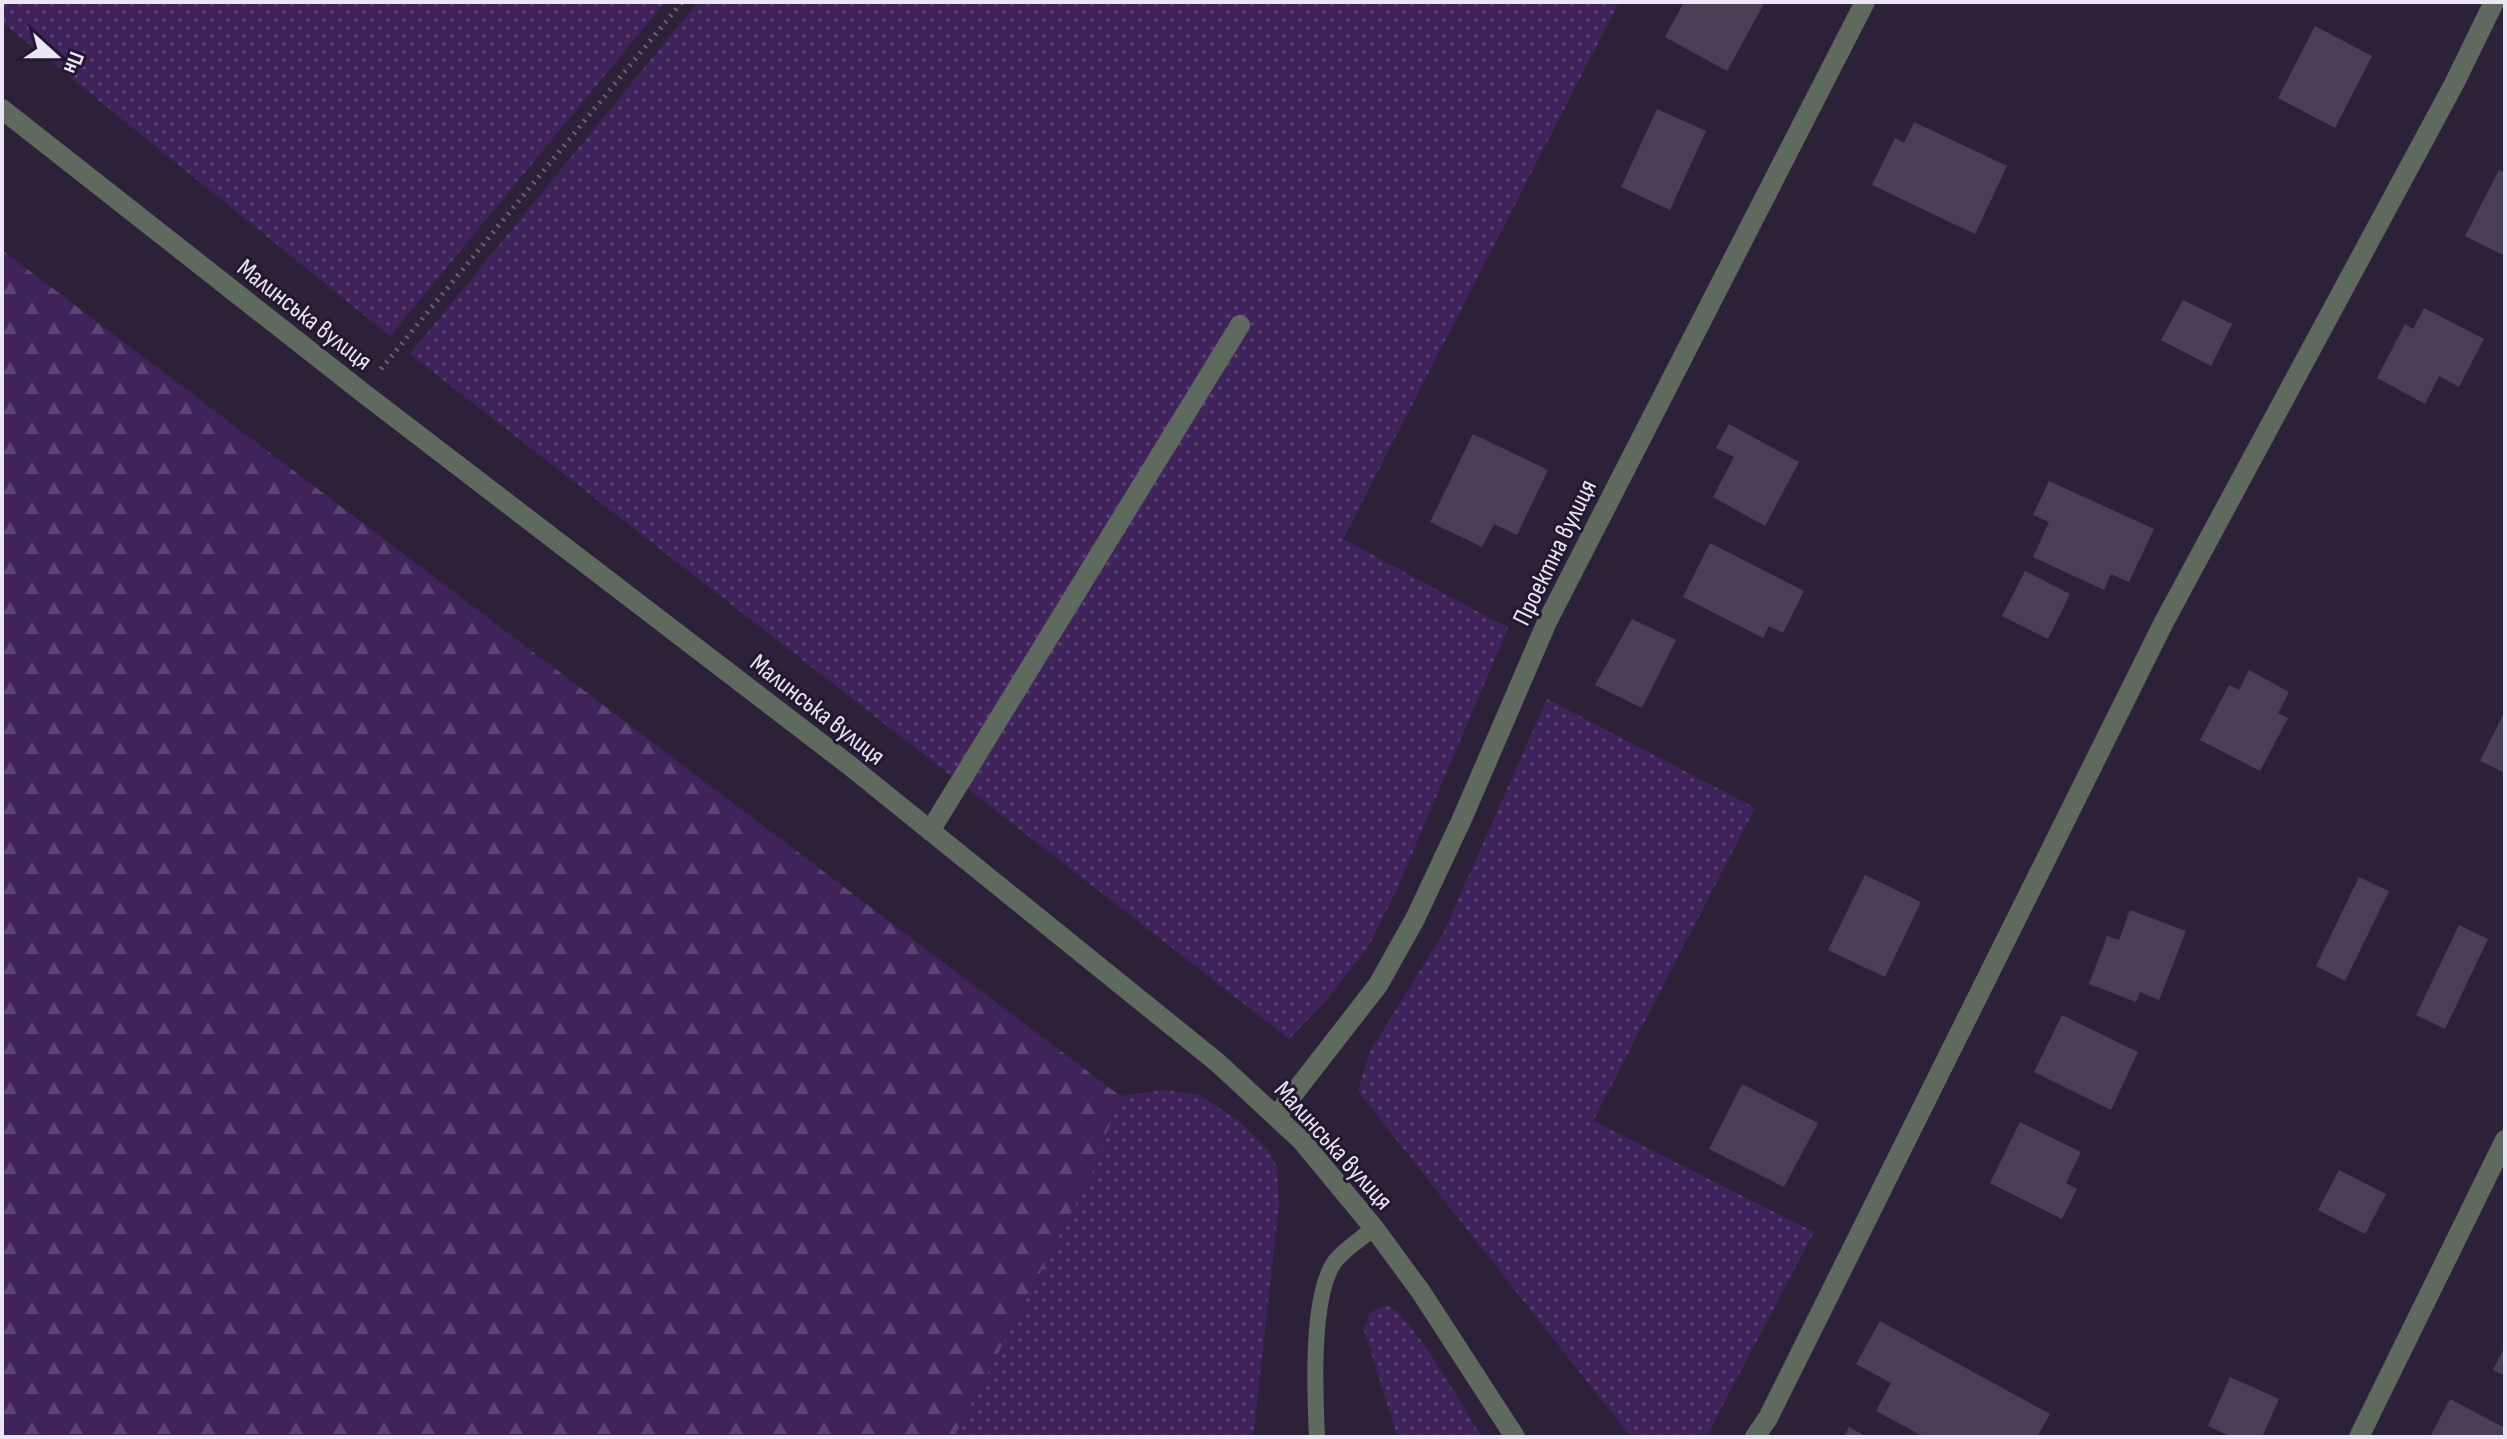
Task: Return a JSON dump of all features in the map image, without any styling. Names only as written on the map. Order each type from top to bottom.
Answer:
[{"type":"street","name":"Проектна вулиця","points":[[1277,1115],[1378,985],[1415,919],[1547,622],[1865,2]]},
{"type":"street","points":[[1755,1437],[1768,1418],[2164,622],[2454,84],[2494,2]]},
{"type":"street","name":"Малинська вулиця","points":[[2,109],[930,831],[1218,1063],[1277,1115],[1374,1228],[1421,1292],[1515,1437]]},
{"type":"street","points":[[930,831],[1240,325]]},
{"type":"street","points":[[2359,1437],[2505,1140]]},
{"type":"lane","points":[[1317,1437],[1314,1379],[1320,1308],[1335,1262],[1374,1228]]},
{"type":"path","points":[[362,392],[682,2]]},
{"type":"green space","points":[[2,2],[665,2],[390,336],[2,22]]},
{"type":"green space","points":[[698,2],[1619,2],[1343,539],[1508,628],[1396,891],[1368,947],[1327,999],[1289,1039],[410,354]]},
{"type":"green space","points":[[2,250],[1120,1096],[1092,1173],[954,1437],[2,1437]]},
{"type":"green space","points":[[1547,699],[1755,808],[1593,1121],[1814,1232],[1706,1437],[1631,1437],[1358,1091],[1369,1053],[1444,932]]},
{"type":"green space","points":[[1165,1090],[1199,1095],[1240,1122],[1271,1154],[1277,1168],[1279,1203],[1253,1437],[954,1437],[1092,1173],[1120,1096]]},
{"type":"green space","points":[[1386,1305],[1409,1324],[1482,1437],[1398,1437],[1364,1330],[1370,1313]]},
{"type":"building","points":[[1684,2],[1765,2],[1727,71],[1665,37]]},
{"type":"building","points":[[2315,26],[2372,56],[2335,128],[2278,98]]},
{"type":"building","points":[[1657,109],[1706,131],[1670,210],[1621,187]]},
{"type":"building","points":[[1914,122],[2007,166],[1975,234],[1872,185],[1895,138],[1904,143]]},
{"type":"building","points":[[2499,170],[2505,173],[2505,256],[2465,236]]},
{"type":"building","points":[[2183,300],[2232,324],[2211,366],[2161,340]]},
{"type":"building","points":[[2424,308],[2484,339],[2459,387],[2439,376],[2425,404],[2377,378],[2405,324],[2413,329]]},
{"type":"building","points":[[1729,424],[1799,462],[1765,526],[1713,497],[1734,457],[1716,448]]},
{"type":"building","points":[[1473,434],[1548,470],[1517,535],[1494,524],[1482,547],[1430,522]]},
{"type":"building","points":[[2049,481],[2154,529],[2129,582],[2111,574],[2104,590],[2033,557],[2049,522],[2033,515]]},
{"type":"building","points":[[1710,543],[1804,591],[1783,633],[1769,626],[1763,638],[1683,597]]},
{"type":"building","points":[[2025,571],[2070,594],[2048,639],[2002,616]]},
{"type":"building","points":[[1632,619],[1676,640],[1642,708],[1595,685]]},
{"type":"building","points":[[2249,670],[2289,692],[2278,713],[2288,718],[2260,771],[2200,740],[2229,685],[2239,690]]},
{"type":"building","points":[[2505,711],[2505,773],[2480,761]]},
{"type":"building","points":[[1865,875],[1921,902],[1885,977],[1828,950]]},
{"type":"building","points":[[2359,877],[2389,891],[2345,981],[2316,966]]},
{"type":"building","points":[[2130,910],[2186,931],[2159,1000],[2140,992],[2136,1002],[2089,984],[2107,936],[2119,940]]},
{"type":"building","points":[[2459,925],[2488,939],[2445,1029],[2416,1015]]},
{"type":"building","points":[[2062,1015],[2138,1052],[2111,1110],[2034,1072]]},
{"type":"building","points":[[1742,1084],[1818,1123],[1784,1187],[1709,1149]]},
{"type":"building","points":[[2020,1122],[2081,1152],[2066,1183],[2077,1189],[2062,1219],[1990,1183]]},
{"type":"building","points":[[2339,1170],[2386,1194],[2365,1234],[2318,1210]]},
{"type":"building","points":[[1880,1321],[2050,1414],[2037,1437],[1924,1437],[1876,1411],[1891,1383],[1856,1364]]},
{"type":"building","points":[[2505,1346],[2505,1376],[2493,1370]]},
{"type":"building","points":[[2230,1377],[2279,1399],[2262,1437],[2232,1437],[2208,1426]]},
{"type":"building","points":[[2450,1399],[2505,1428],[2505,1437],[2430,1437]]},
{"type":"building","points":[[1849,1427],[1867,1437],[1844,1437]]}]
